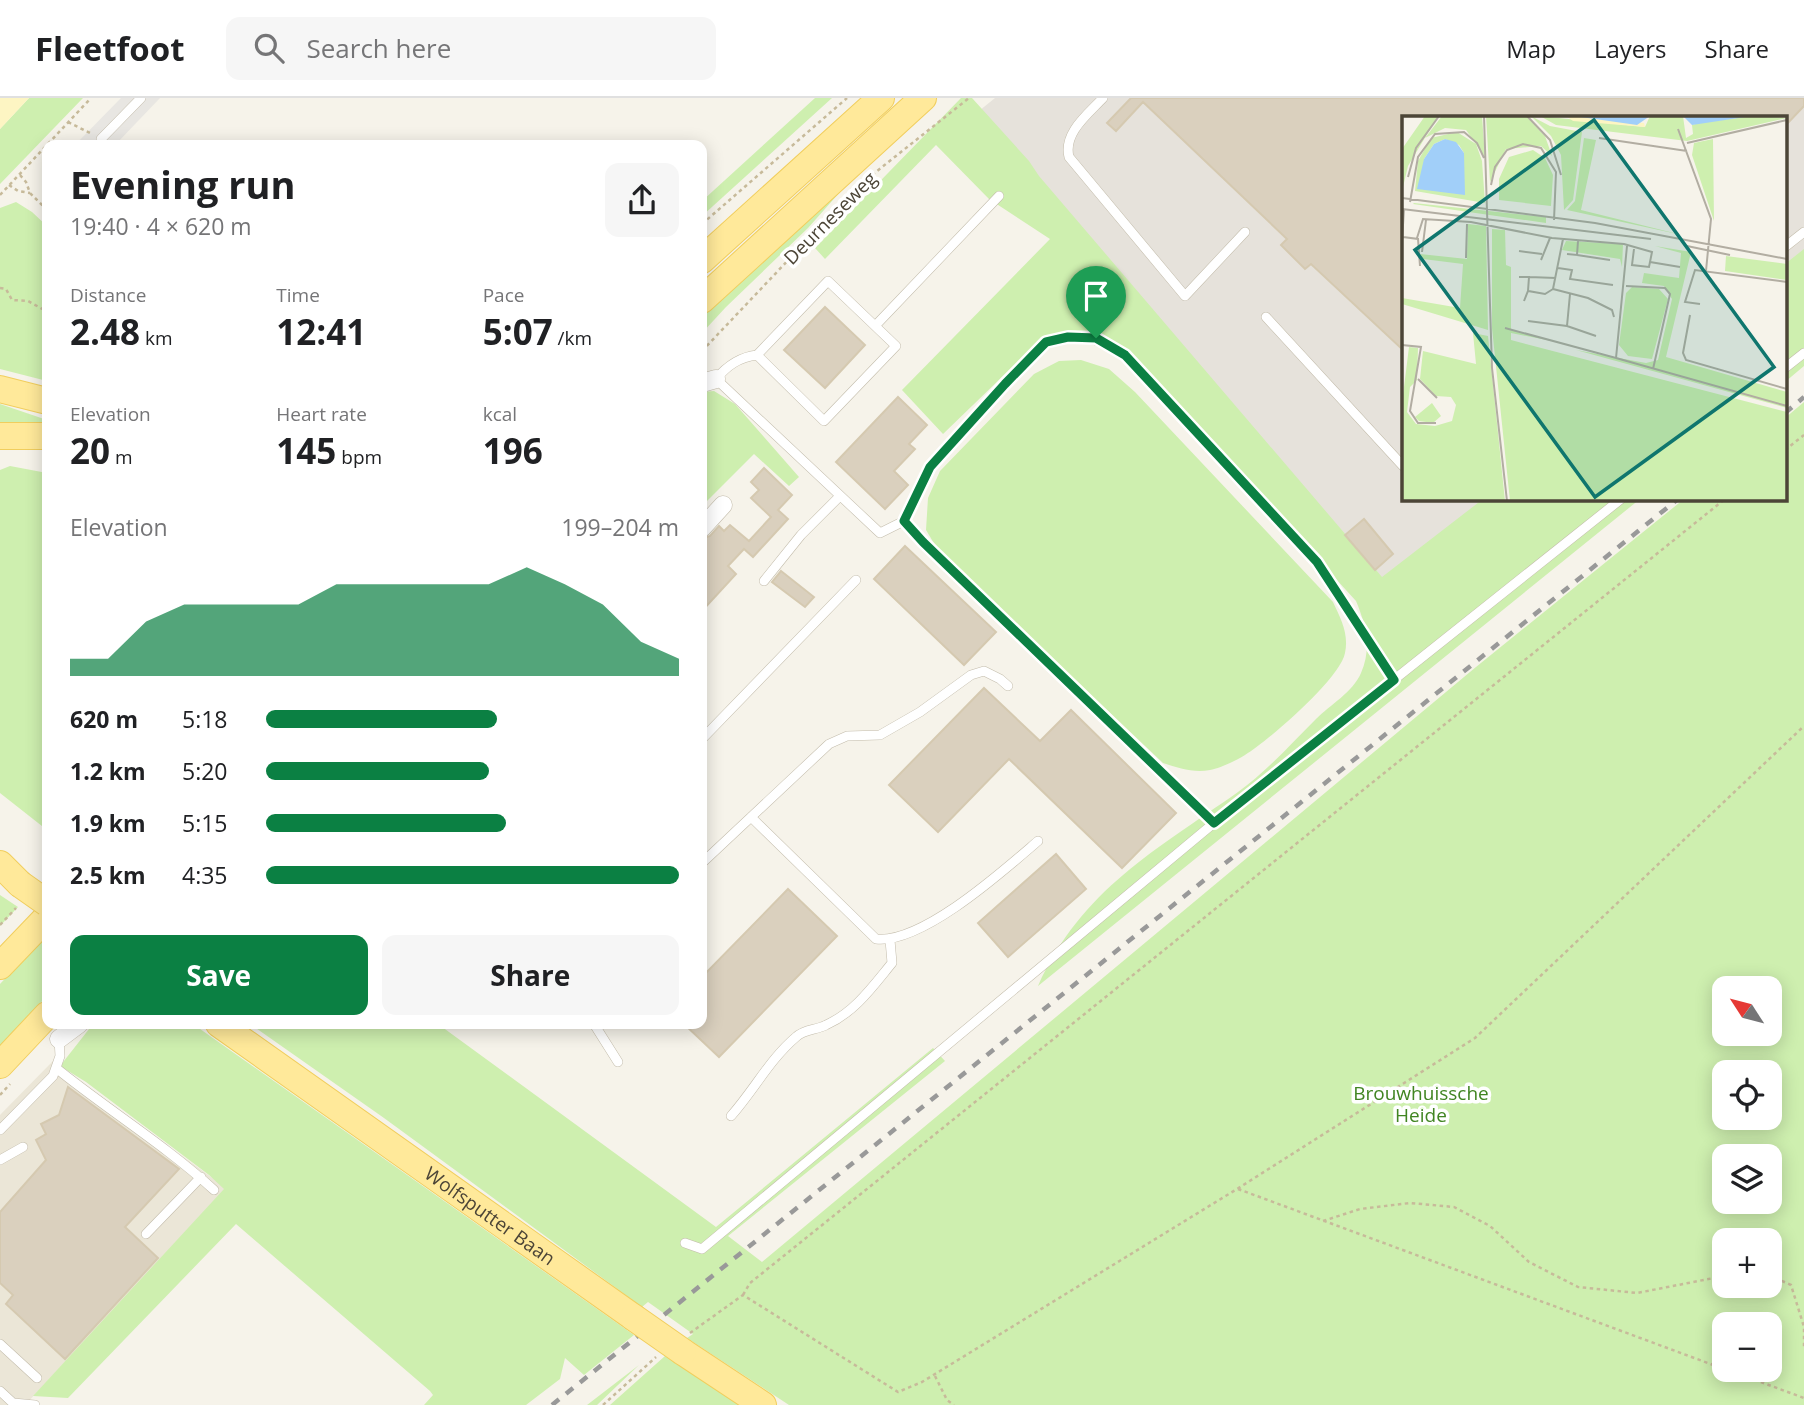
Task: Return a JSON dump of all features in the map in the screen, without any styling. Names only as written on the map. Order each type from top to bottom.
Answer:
[{"type":"main road","points":[[707,255],[881,98]]},
{"type":"main road","name":"Deurneseweg","points":[[707,295],[923,98]]},
{"type":"main road","points":[[0,389],[42,400]]},
{"type":"main road","points":[[0,436],[42,436]]},
{"type":"main road","points":[[0,864],[10,877],[42,899]]},
{"type":"main road","points":[[0,966],[42,921]]},
{"type":"main road","points":[[0,1065],[42,1020]]},
{"type":"main road","name":"Wolfsputter Baan","points":[[226,1029],[633,1317],[686,1343],[763,1405]]},
{"type":"street","points":[[707,523],[723,505]]},
{"type":"street","points":[[59,1039],[72,1029]]},
{"type":"lane","points":[[100,139],[141,98]]},
{"type":"lane","points":[[1103,98],[1073,132],[1068,144],[1069,157],[1185,296],[1245,232]]},
{"type":"lane","points":[[875,326],[999,196]]},
{"type":"lane","points":[[1786,246],[1804,232]]},
{"type":"lane","points":[[757,355],[824,421],[896,346],[828,281],[757,355],[744,356],[709,381],[880,533],[904,521],[930,467],[1046,342],[1068,337],[1096,338],[1125,355],[1317,562],[1394,680]]},
{"type":"lane","points":[[1266,317],[1402,465]]},
{"type":"lane","points":[[1786,367],[1804,353]]},
{"type":"lane","points":[[764,581],[800,535],[840,496]]},
{"type":"lane","points":[[685,1243],[702,1249],[1214,823],[1620,500]]},
{"type":"lane","points":[[904,521],[1214,823]]},
{"type":"lane","points":[[707,734],[856,580]]},
{"type":"lane","points":[[707,858],[829,744],[847,736],[880,735],[920,712],[971,675],[984,671],[1008,686]]},
{"type":"lane","points":[[751,817],[876,939],[890,940],[923,927],[985,886],[1038,841]]},
{"type":"lane","points":[[731,1116],[752,1092],[772,1060],[799,1034],[826,1025],[858,1004],[892,962],[890,940]]},
{"type":"lane","points":[[597,1029],[618,1062]]},
{"type":"lane","points":[[0,1130],[53,1076],[60,1056],[59,1039]]},
{"type":"lane","points":[[56,1068],[167,1149],[215,1189]]},
{"type":"lane","points":[[0,1160],[23,1147]]},
{"type":"lane","points":[[146,1234],[201,1177]]},
{"type":"lane","points":[[0,1344],[37,1378]]},
{"type":"lane","points":[[0,1391],[13,1403],[35,1405]]},
{"type":"path","points":[[51,140],[90,98]]},
{"type":"path","points":[[707,220],[847,98]]},
{"type":"path","name":"Deurneseweg","points":[[871,176],[969,98]]},
{"type":"path","points":[[68,122],[100,139]]},
{"type":"path","points":[[0,195],[42,150]]},
{"type":"path","points":[[19,174],[30,193],[42,205]]},
{"type":"path","points":[[9,185],[18,191],[30,193]]},
{"type":"path","name":"Deurneseweg","points":[[707,346],[851,194]]},
{"type":"path","points":[[0,288],[6,289],[12,300],[28,300],[42,309]]},
{"type":"path","points":[[1786,449],[1804,435]]},
{"type":"path","points":[[686,1343],[743,1295],[750,1283],[1724,500]]},
{"type":"path","points":[[743,1295],[898,1392],[934,1375],[1237,1189],[1475,1038],[1804,726]]},
{"type":"path","points":[[1237,1189],[1712,1365]]},
{"type":"path","points":[[1323,1221],[1360,1209],[1409,1203],[1454,1206],[1490,1226],[1530,1262],[1578,1287],[1637,1293],[1712,1278]]},
{"type":"path","points":[[1782,1281],[1791,1285],[1804,1327],[1804,1348]]},
{"type":"path","points":[[603,1405],[656,1357]]},
{"type":"path","points":[[934,1375],[947,1400],[954,1405]]},
{"type":"path","points":[[1759,1382],[1804,1398]]},
{"type":"shaded area","points":[[121,98],[160,98],[120,140],[80,140]]},
{"type":"shaded area","points":[[995,98],[1804,98],[1804,344],[1786,358],[1786,116],[1402,116],[1402,500],[1609,500],[1417,652],[958,128]]},
{"type":"shaded area","points":[[53,1061],[226,1188],[25,1405],[0,1405],[0,1115]]},
{"type":"green space","points":[[29,98],[83,98],[0,184],[0,129]]},
{"type":"green space","points":[[815,98],[832,98],[707,211],[707,196]]},
{"type":"green space","points":[[961,98],[972,98],[1029,161],[1382,577],[1482,500],[1639,500],[1038,986],[1056,952],[1076,923],[1099,897],[1150,853],[1249,784],[1353,686],[1361,673],[1366,655],[1363,619],[1356,601],[1127,350],[1104,342],[1071,337],[1036,344],[943,434],[902,390],[1050,239],[989,199],[936,145],[825,259],[815,248]]},
{"type":"green space","points":[[856,174],[808,228],[707,328],[707,308]]},
{"type":"green space","points":[[16,202],[42,221],[42,380],[0,369],[0,208]]},
{"type":"green space","points":[[1804,249],[1804,366],[1786,381],[1786,263]]},
{"type":"green space","points":[[1081,360],[1109,369],[1135,392],[1333,602],[1344,627],[1345,653],[1331,678],[1286,723],[1256,747],[1237,760],[1218,768],[1192,770],[1163,763],[938,550],[926,530],[928,498],[940,471],[1034,374],[1059,361]]},
{"type":"green space","points":[[714,391],[735,404],[799,477],[789,486],[754,454],[707,501],[707,392]]},
{"type":"green space","name":"Brouwhuissche Heide","points":[[1804,402],[1804,1405],[789,1405],[687,1338],[693,1334],[648,1302],[642,1307],[384,1118],[257,1029],[445,1029],[716,1227],[933,1048],[945,1061],[728,1236],[762,1262],[1476,667],[1683,500],[1786,500],[1786,417]]},
{"type":"green space","points":[[0,404],[42,418],[42,430],[0,429]]},
{"type":"green space","points":[[10,466],[42,472],[42,826],[0,793],[0,470]]},
{"type":"green space","points":[[0,895],[18,907],[0,926]]},
{"type":"green space","points":[[42,939],[42,1001],[0,1046],[0,984]]},
{"type":"green space","points":[[89,1029],[200,1029],[634,1335],[584,1375],[565,1358],[560,1379],[526,1405],[424,1405],[433,1395],[430,1391],[236,1224],[68,1398],[33,1396],[224,1189],[86,1082],[60,1066]]},
{"type":"green space","points":[[665,1356],[740,1405],[610,1405]]},
{"type":"green space","points":[[639,1365],[597,1405],[587,1405]]},
{"type":"sand","points":[[0,98],[29,98],[0,129]]},
{"type":"building","points":[[1131,98],[1804,98],[1804,106],[1786,125],[1786,116],[1402,116],[1402,349],[1311,264],[1305,269],[1281,245],[1287,239],[1143,102],[1116,131],[1107,123]]},
{"type":"building","points":[[825,307],[865,345],[825,388],[784,350]]},
{"type":"building","points":[[898,397],[927,425],[909,444],[915,449],[894,471],[908,485],[885,509],[836,462]]},
{"type":"building","points":[[764,468],[792,495],[778,510],[788,519],[753,557],[744,549],[728,566],[736,574],[707,606],[707,537],[719,526],[724,531],[730,525],[749,541],[771,517],[751,498],[759,490],[751,482]]},
{"type":"building","points":[[1364,519],[1393,554],[1375,570],[1345,535]]},
{"type":"building","points":[[905,546],[996,632],[964,665],[874,579]]},
{"type":"building","points":[[781,571],[814,597],[805,607],[772,582]]},
{"type":"building","points":[[984,688],[1040,741],[1071,710],[1176,813],[1122,868],[1009,759],[938,832],[889,785]]},
{"type":"building","points":[[1056,854],[1086,889],[1008,957],[978,923]]},
{"type":"building","points":[[788,889],[837,936],[719,1057],[689,1029],[707,1029],[707,972]]},
{"type":"building","points":[[68,1087],[179,1169],[125,1227],[158,1258],[65,1359],[6,1304],[13,1295],[0,1283],[0,1212],[46,1160],[36,1140],[46,1134],[41,1124],[59,1115]]},
{"type":"railway","points":[[1786,412],[1804,397]]},
{"type":"railway","points":[[552,1405],[1677,500]]},
{"type":"route","points":[[1068,337],[1096,338],[1125,355],[1317,562],[1394,680],[1214,823],[904,521],[930,467],[1046,342],[1068,337]]}]
